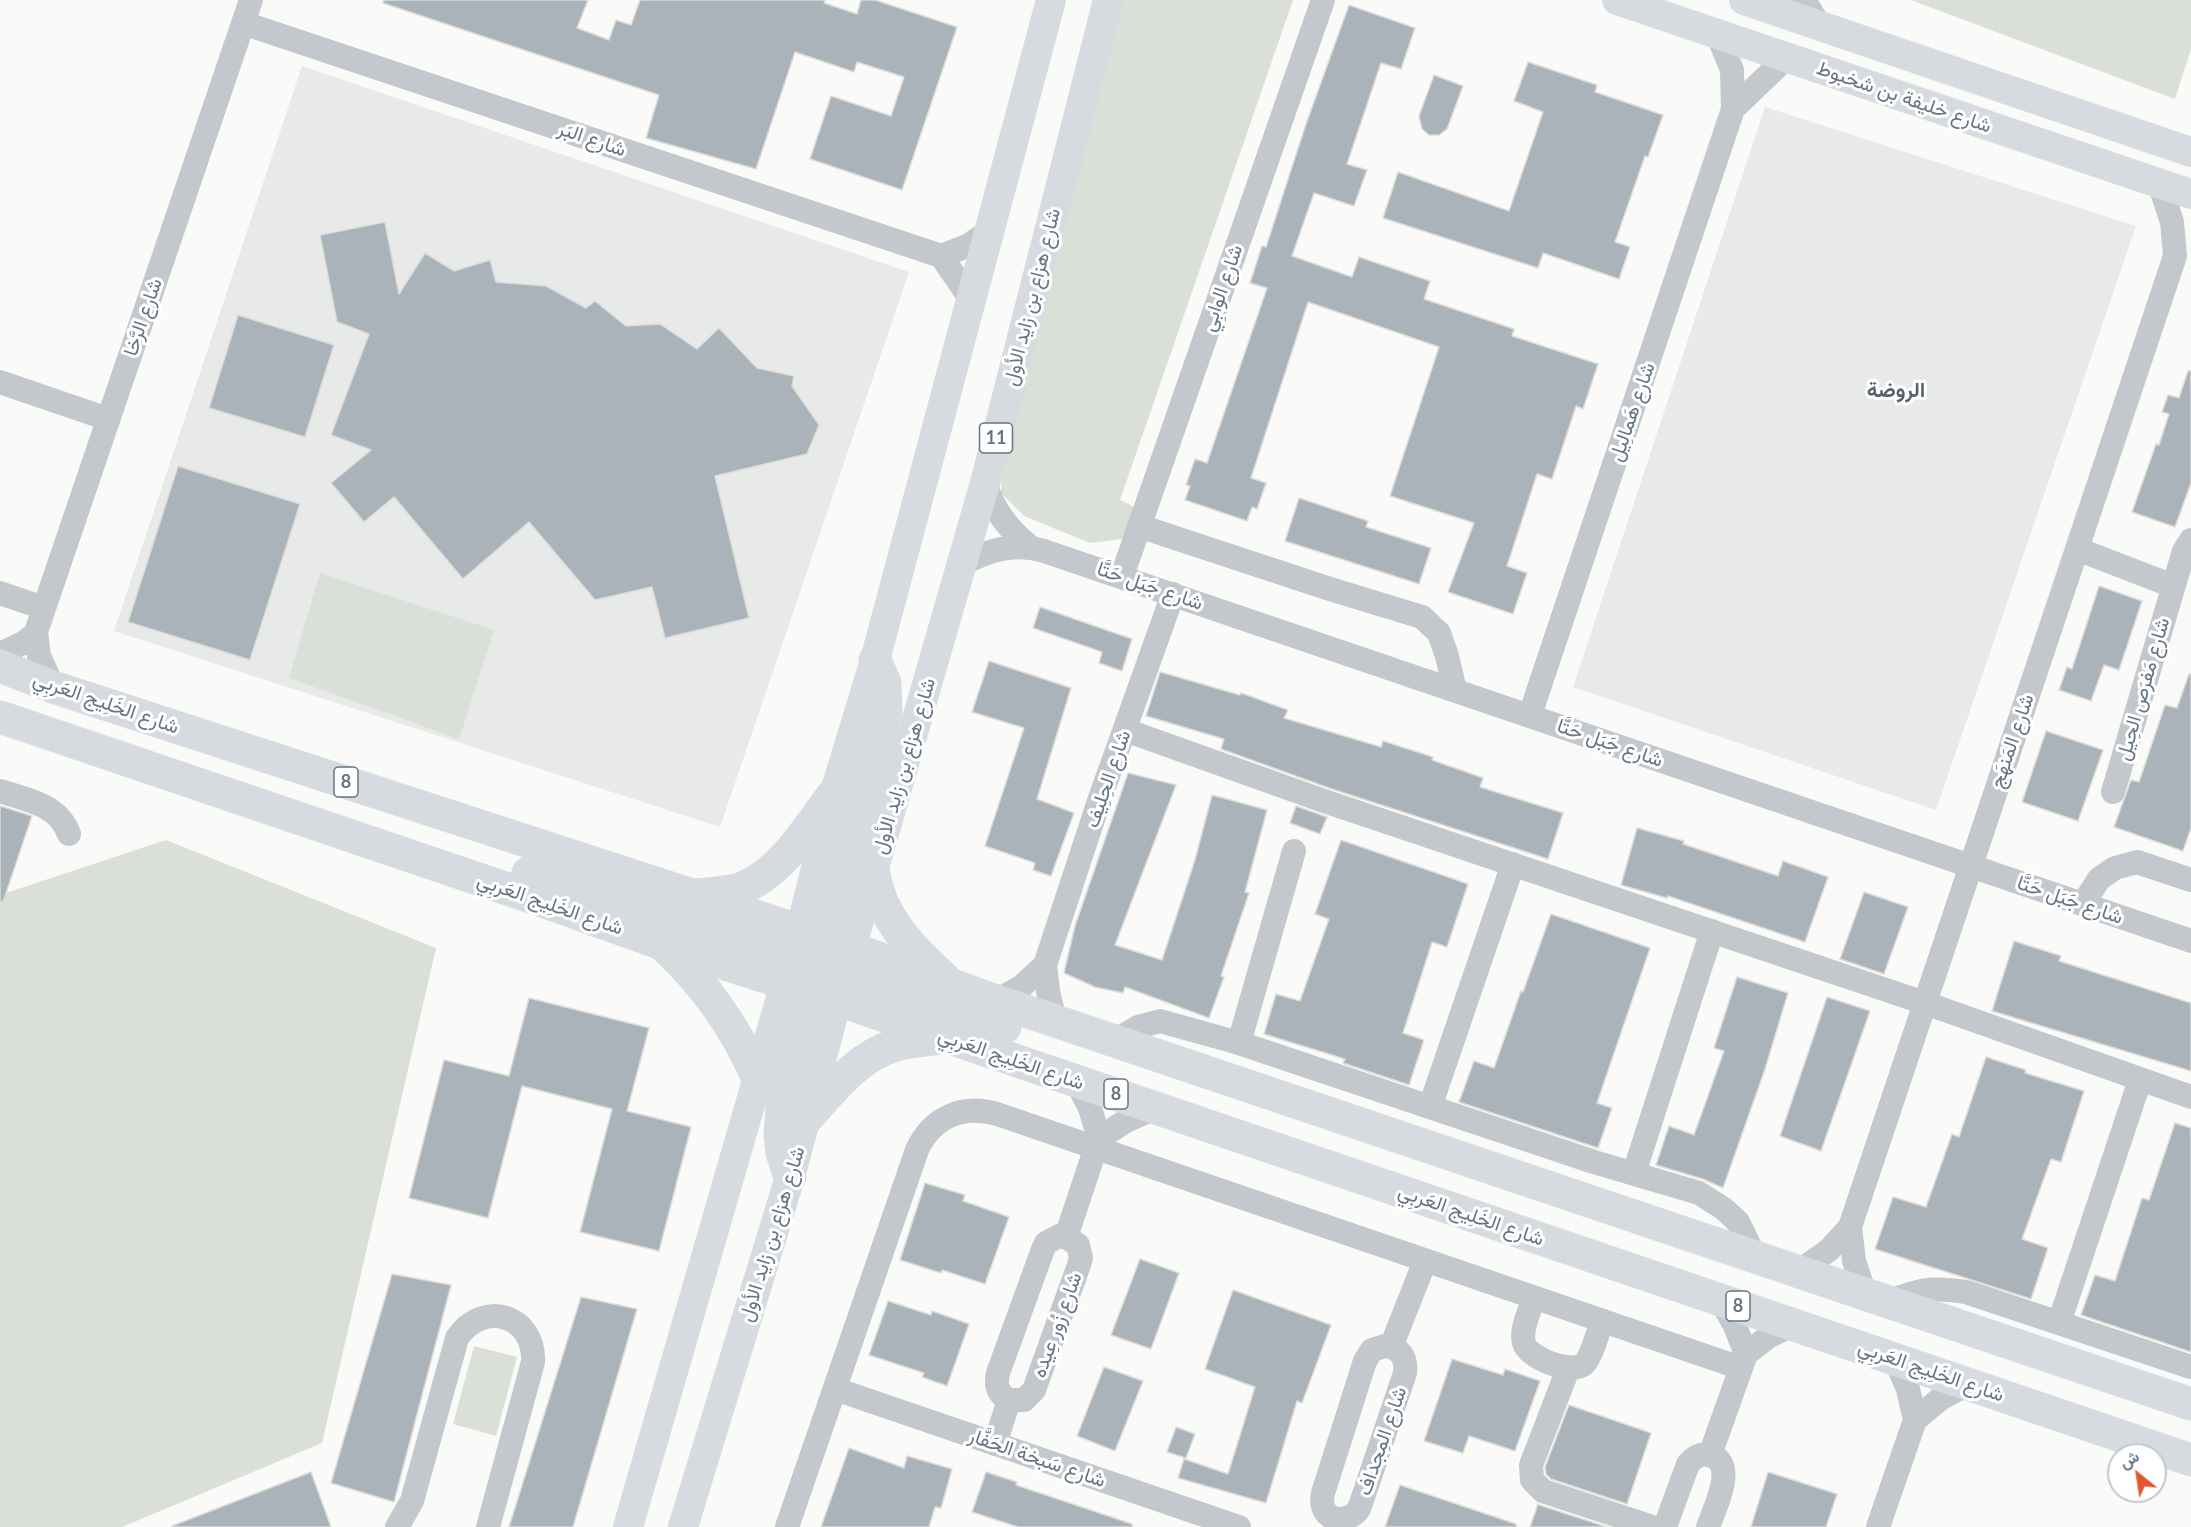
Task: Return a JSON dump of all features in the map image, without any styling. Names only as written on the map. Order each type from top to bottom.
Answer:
[{"type":"highway","points":[[790,1177],[782,1153],[780,1121],[797,1043],[886,712],[885,683],[875,660]]},
{"type":"highway","name":"شارع الخَلِيج العَربِي","points":[[0,666],[53,687],[692,895],[947,1037],[2191,1460]]},
{"type":"highway","name":"شارع الخَلِيج العَربِي","points":[[0,717],[461,873],[662,944],[950,983],[996,1001],[2191,1404]]},
{"type":"highway","points":[[692,895],[729,891],[756,881],[793,847],[835,792]]},
{"type":"highway","points":[[461,873],[485,869],[510,869],[530,873],[1044,1039],[1056,1041],[1103,1037]]},
{"type":"highway","points":[[874,874],[881,903],[896,928],[950,983]]},
{"type":"highway","points":[[662,944],[695,977],[717,1004],[737,1034],[758,1079]]},
{"type":"highway","points":[[806,1119],[849,1072],[876,1053],[910,1041],[947,1037]]},
{"type":"main road","name":"شارع هزاع بن زايد الأول","points":[[683,1527],[806,1119],[835,792],[875,660],[1051,0]]},
{"type":"main road","name":"شارع هزاع بن زايد الأول","points":[[628,1527],[758,1079],[819,965],[874,874],[985,483],[1108,0]]},
{"type":"main road","name":"شارع خليفة بن شخبوط","points":[[1617,0],[2191,194]]},
{"type":"main road","name":"شارع خليفة بن شخبوط","points":[[1744,0],[2186,144]]},
{"type":"street","name":"شارع الوابِي","points":[[1122,576],[1323,0]]},
{"type":"street","points":[[1804,0],[1820,26]]},
{"type":"street","name":"شارع البَر","points":[[247,11],[940,256]]},
{"type":"street","name":"شارع الرَّخا","points":[[35,634],[247,11]]},
{"type":"street","name":"شارع هَمالِيل","points":[[1530,715],[1733,109],[1732,70],[1717,33]]},
{"type":"street","name":"شارع هَمالِيل","points":[[1733,109],[1787,57]]},
{"type":"street","name":"شارع المَنهَج","points":[[2159,183],[2172,222],[2175,256]]},
{"type":"street","points":[[972,301],[940,256],[967,246],[990,231]]},
{"type":"street","name":"شارع المَنهَج","points":[[1798,1272],[1829,1250],[1850,1227],[2175,256],[2191,238]]},
{"type":"street","points":[[0,382],[108,419]]},
{"type":"street","name":"شارع جَبَل حَتَّا","points":[[985,483],[991,501],[1001,519],[1029,546],[2191,941]]},
{"type":"street","points":[[1139,526],[1422,617],[1439,633],[1455,690]]},
{"type":"street","name":"شارع مَفرَص الحِيل","points":[[2113,792],[2173,586],[2184,551],[2191,540]]},
{"type":"street","name":"شارع جَبَل حَتَّا","points":[[961,565],[994,550],[1029,546]]},
{"type":"street","points":[[2077,549],[2173,586]]},
{"type":"street","points":[[0,593],[44,608]]},
{"type":"street","name":"شارع الحِلِيف","points":[[1055,1021],[1045,965],[1099,801],[1173,594]]},
{"type":"street","points":[[0,654],[23,644],[35,634],[39,656],[53,687]]},
{"type":"street","points":[[1125,730],[1324,801],[1925,1003],[2191,1097]]},
{"type":"street","points":[[0,791],[47,807],[62,819],[69,834]]},
{"type":"street","points":[[1239,1043],[1294,851]]},
{"type":"street","points":[[2083,904],[2099,879],[2115,868],[2136,862],[2191,880]]},
{"type":"street","points":[[1430,1107],[1513,864]]},
{"type":"street","points":[[1634,1173],[1712,931]]},
{"type":"street","name":"شارع الحِلِيف","points":[[996,1001],[1021,987],[1045,965]]},
{"type":"street","points":[[1103,1037],[1160,1021],[1239,1043],[1698,1193],[1724,1209],[1738,1222],[1755,1257]]},
{"type":"street","points":[[2059,1323],[2140,1080]]},
{"type":"street","points":[[1066,1237],[1097,1143],[1090,1108],[1076,1081]]},
{"type":"street","points":[[1097,1143],[1126,1121],[1155,1108]]},
{"type":"street","points":[[787,1527],[922,1139],[930,1129],[949,1115],[973,1110],[985,1111],[1097,1143],[1425,1261],[1602,1321],[1743,1361]]},
{"type":"street","name":"شارع المَنهَج","points":[[1850,1227],[1854,1261],[1876,1298]]},
{"type":"street","name":"شارع زُور عِيده","points":[[1066,1237],[1078,1245],[1081,1258],[1079,1265],[1034,1390],[1024,1400],[1009,1401],[1003,1397],[996,1386],[998,1373],[1042,1249],[1052,1238],[1066,1237]]},
{"type":"street","points":[[1391,1347],[1425,1261]]},
{"type":"street","points":[[1876,1298],[1941,1289],[1966,1292],[2191,1367]]},
{"type":"street","points":[[1534,1298],[1523,1336],[1524,1343],[1533,1355],[1568,1369],[1579,1367],[1587,1359],[1602,1321]]},
{"type":"street","points":[[1720,1299],[1735,1326],[1743,1361]]},
{"type":"street","points":[[397,1527],[412,1501],[457,1338],[463,1330],[479,1318],[499,1316],[508,1318],[523,1329],[532,1344],[533,1362],[488,1527]]},
{"type":"street","points":[[1710,1455],[1743,1361],[1768,1337],[1794,1324]]},
{"type":"street","name":"شارع المِجداف","points":[[1378,1347],[1391,1347],[1402,1354],[1406,1366],[1405,1372],[1366,1488],[1356,1515],[1345,1522],[1331,1524],[1323,1511],[1322,1499],[1363,1366],[1372,1350],[1378,1347]]},
{"type":"street","points":[[1895,1359],[1908,1389],[1915,1420]]},
{"type":"street","points":[[1568,1369],[1531,1465],[1532,1480],[1543,1491],[1652,1527]]},
{"type":"street","points":[[1878,1527],[1915,1420],[1940,1399],[1968,1383]]},
{"type":"street","name":"شارع سَبخة الحَفَّار","points":[[835,1389],[1239,1527]]},
{"type":"street","points":[[995,1444],[1009,1401]]},
{"type":"street","points":[[1665,1527],[1688,1464],[1698,1455],[1710,1455],[1721,1461],[1725,1473],[1708,1527]]},
{"type":"shaded area","points":[[1123,0],[1293,0],[1120,500],[1138,509],[1134,526],[1122,539],[1090,543],[1024,516],[1001,493],[1002,461]]},
{"type":"shaded area","points":[[1911,0],[2191,0],[2191,49],[2175,99]]},
{"type":"shaded area","points":[[302,66],[909,272],[720,827],[114,631]]},
{"type":"shaded area","points":[[1765,107],[2136,226],[1936,810],[1573,687]]},
{"type":"shaded area","points":[[320,573],[494,630],[459,739],[289,678]]},
{"type":"shaded area","points":[[166,840],[436,948],[322,1443],[122,1527],[0,1527],[0,895]]},
{"type":"shaded area","points":[[474,1346],[517,1357],[496,1436],[453,1424]]},
{"type":"building","points":[[384,0],[588,0],[577,28],[609,40],[616,20],[631,25],[640,0],[825,0],[824,3],[857,14],[861,0],[875,0],[957,27],[902,190],[810,159],[831,96],[891,116],[904,77],[857,62],[854,72],[795,52],[756,169],[646,138],[659,95],[383,3]]},
{"type":"building","points":[[1349,5],[1415,28],[1401,69],[1381,63],[1347,164],[1367,170],[1354,206],[1314,193],[1292,256],[1352,277],[1359,257],[1430,281],[1424,299],[1514,329],[1512,336],[1598,364],[1583,409],[1576,406],[1552,479],[1537,474],[1507,566],[1527,573],[1513,614],[1448,592],[1474,523],[1390,496],[1439,347],[1308,302],[1251,478],[1266,483],[1257,509],[1252,507],[1247,521],[1185,500],[1190,486],[1186,485],[1195,459],[1207,463],[1267,288],[1250,283],[1262,246],[1266,247],[1305,127]]},
{"type":"building","points":[[1528,62],[1597,85],[1595,92],[1663,115],[1648,157],[1645,156],[1615,242],[1630,247],[1619,279],[1543,253],[1538,268],[1383,218],[1398,172],[1509,211],[1543,112],[1514,101]]},
{"type":"building","points":[[1434,75],[1463,86],[1447,129],[1439,135],[1429,135],[1422,129],[1419,116]]},
{"type":"building","points":[[385,222],[399,294],[425,253],[454,271],[490,260],[496,282],[546,286],[586,308],[595,301],[626,326],[660,324],[697,349],[719,328],[757,368],[794,376],[792,386],[819,425],[807,454],[715,476],[749,618],[665,638],[652,587],[595,600],[529,522],[463,579],[394,497],[364,522],[331,483],[371,450],[331,435],[369,334],[337,322],[320,235]]},
{"type":"building","points":[[238,315],[334,345],[305,437],[209,408]]},
{"type":"building","points":[[2188,371],[2191,371],[2191,483],[2175,527],[2132,512],[2169,414],[2162,412],[2168,395],[2179,398]]},
{"type":"building","points":[[178,466],[300,504],[250,660],[128,622]]},
{"type":"building","points":[[1299,498],[1368,521],[1366,527],[1431,548],[1419,584],[1285,541]]},
{"type":"building","points":[[2099,586],[2142,601],[2119,670],[2104,665],[2091,701],[2059,690],[2067,667],[2072,669]]},
{"type":"building","points":[[1040,607],[1132,639],[1122,671],[1099,663],[1102,652],[1033,628]]},
{"type":"building","points":[[989,661],[1071,688],[1037,799],[1074,813],[1051,876],[1033,870],[1035,863],[985,846],[1024,728],[972,712]]},
{"type":"building","points":[[1160,672],[1240,695],[1241,693],[1288,710],[1284,718],[1381,747],[1383,741],[1433,757],[1432,760],[1483,778],[1480,787],[1563,813],[1548,859],[1329,788],[1221,749],[1224,739],[1146,716]]},
{"type":"building","points":[[2189,674],[2191,674],[2191,828],[2183,851],[2114,827],[2131,780],[2139,782],[2165,705],[2177,708]]},
{"type":"building","points":[[2046,731],[2103,750],[2078,821],[2022,802]]},
{"type":"building","points":[[1128,773],[1176,785],[1115,945],[1162,960],[1195,860],[1212,795],[1267,810],[1245,892],[1249,893],[1209,1018],[1125,987],[1123,993],[1095,987],[1064,973],[1075,926]]},
{"type":"building","points":[[0,806],[32,816],[3,902],[0,902]]},
{"type":"building","points":[[1296,806],[1327,817],[1320,834],[1290,823]]},
{"type":"building","points":[[1637,828],[1684,841],[1683,844],[1778,876],[1783,861],[1828,877],[1805,942],[1668,896],[1667,898],[1621,885]]},
{"type":"building","points":[[1341,840],[1468,884],[1447,947],[1432,942],[1403,1033],[1424,1040],[1409,1085],[1343,1063],[1345,1059],[1264,1034],[1276,994],[1300,1001],[1329,919],[1315,914]]},
{"type":"building","points":[[1864,892],[1908,907],[1884,974],[1840,959]]},
{"type":"building","points":[[1551,914],[1650,948],[1597,1103],[1612,1108],[1598,1148],[1459,1102],[1474,1061],[1494,1068]]},
{"type":"building","points":[[2014,941],[2061,956],[2059,961],[2191,1003],[2191,1071],[1992,1011]]},
{"type":"building","points":[[1737,977],[1788,993],[1765,1069],[1723,1188],[1703,1179],[1656,1165],[1669,1126],[1694,1135],[1724,1051],[1714,1048]]},
{"type":"building","points":[[1827,997],[1870,1011],[1821,1151],[1780,1136]]},
{"type":"building","points":[[529,998],[649,1028],[627,1111],[691,1127],[659,1251],[580,1232],[612,1109],[522,1086],[488,1218],[409,1198],[444,1060],[509,1076]]},
{"type":"building","points":[[1986,1057],[2026,1070],[2025,1073],[2084,1091],[2061,1162],[2051,1159],[2022,1239],[2048,1248],[2031,1299],[1875,1249],[1893,1197],[1926,1207],[1952,1134],[1959,1137]]},
{"type":"building","points":[[2175,1123],[2191,1128],[2191,1352],[2081,1315],[2095,1275],[2115,1281],[2142,1198],[2149,1200]]},
{"type":"building","points":[[925,1183],[965,1195],[963,1201],[1009,1217],[985,1284],[900,1260]]},
{"type":"building","points":[[1140,1259],[1179,1273],[1151,1349],[1111,1335]]},
{"type":"building","points":[[392,1274],[451,1285],[394,1502],[331,1483]]},
{"type":"building","points":[[1233,1290],[1331,1325],[1302,1403],[1297,1401],[1266,1503],[1178,1478],[1184,1459],[1228,1474],[1255,1387],[1205,1369]]},
{"type":"building","points":[[581,1297],[637,1309],[573,1527],[509,1527]]},
{"type":"building","points":[[888,1301],[931,1315],[932,1311],[969,1324],[947,1386],[922,1377],[924,1373],[869,1355]]},
{"type":"building","points":[[1452,1359],[1503,1375],[1505,1369],[1540,1381],[1515,1451],[1469,1436],[1463,1453],[1424,1441]]},
{"type":"building","points":[[1104,1367],[1143,1381],[1115,1451],[1077,1436]]},
{"type":"building","points":[[1569,1405],[1651,1433],[1627,1504],[1551,1479],[1546,1474],[1545,1467]]},
{"type":"building","points":[[1176,1427],[1195,1434],[1186,1458],[1167,1452]]},
{"type":"building","points":[[849,1448],[904,1468],[907,1456],[952,1469],[941,1508],[935,1507],[929,1527],[821,1527]]},
{"type":"building","points":[[311,1472],[331,1527],[172,1527],[172,1526]]},
{"type":"building","points":[[986,1472],[1017,1482],[1016,1485],[1132,1524],[1132,1527],[1018,1527],[972,1512]]},
{"type":"building","points":[[1768,1472],[1837,1494],[1826,1527],[1751,1527]]},
{"type":"building","points":[[1400,1485],[1516,1524],[1516,1527],[1385,1527]]},
{"type":"building","points":[[1539,1505],[1607,1527],[1530,1527]]},
{"type":"district","name":"الروضة","points":[[1896,390]]}]
